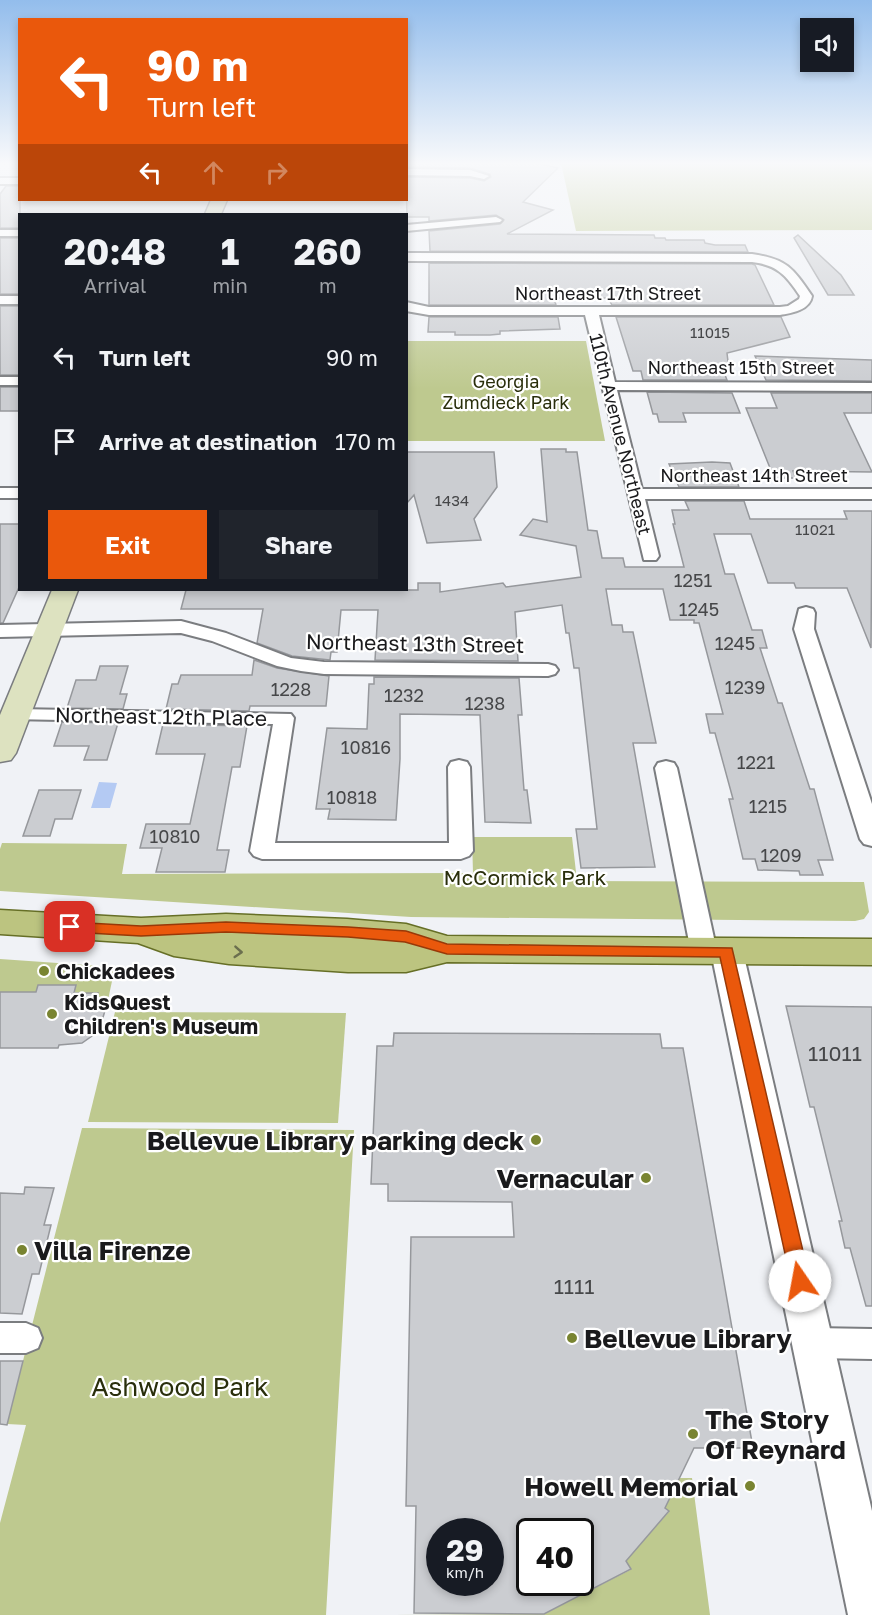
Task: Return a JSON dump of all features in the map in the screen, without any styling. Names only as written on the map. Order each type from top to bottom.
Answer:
[{"type":"main road","points":[[0,753],[65,591]]},
{"type":"main road","points":[[0,922],[141,931],[174,944],[229,951],[348,959],[406,959],[447,949],[872,952]]},
{"type":"street","name":"Northeast 17th Street","points":[[408,257],[752,258],[787,267],[806,296],[805,301],[799,306],[780,311],[411,308]]},
{"type":"street","points":[[0,300],[18,300]]},
{"type":"street","name":"110th Avenue Northeast","points":[[591,311],[650,556]]},
{"type":"street","points":[[0,381],[18,381]]},
{"type":"street","name":"Northeast 15th Street","points":[[609,386],[872,387]]},
{"type":"street","points":[[0,493],[18,493]]},
{"type":"street","name":"Northeast 14th Street","points":[[635,494],[872,494]]},
{"type":"street","points":[[806,613],[804,629],[872,839]]},
{"type":"street","name":"Northeast 13th Street","points":[[0,631],[48,632],[181,627],[224,637],[279,661],[324,668],[548,670]]},
{"type":"street","name":"Northeast 12th Place","points":[[16,715],[284,718],[262,851],[461,851],[459,767]]},
{"type":"street","points":[[666,768],[814,1342],[872,1615]]},
{"type":"street","points":[[814,1342],[872,1344]]},
{"type":"green space","name":"Georgia Zumdieck Park","points":[[408,341],[586,341],[605,441],[408,441]]},
{"type":"green space","name":"McCormick Park","points":[[472,837],[572,837],[577,881],[864,882],[869,912],[864,919],[855,921],[411,917],[0,891],[2,843],[127,844],[122,874],[473,873]]},
{"type":"green space","points":[[0,959],[115,967],[108,1000],[96,1000],[97,993],[74,993],[76,985],[39,985],[36,992],[0,992]]},
{"type":"green space","points":[[115,1012],[346,1013],[338,1123],[88,1122]]},
{"type":"green space","name":"Ashwood Park","points":[[82,1128],[354,1130],[326,1615],[0,1615],[0,1523],[26,1425],[7,1424]]},
{"type":"green space","points":[[678,1478],[692,1478],[710,1615],[394,1615],[539,1614],[548,1612],[579,1596],[594,1596],[594,1588],[630,1570],[621,1552],[633,1552],[669,1512],[656,1500]]},
{"type":"water","points":[[99,782],[117,783],[110,808],[91,808]]},
{"type":"building","points":[[0,238],[18,238],[18,294],[0,294]]},
{"type":"building","points":[[429,238],[665,238],[704,240],[705,243],[715,245],[745,245],[748,252],[430,251]]},
{"type":"building","points":[[794,238],[802,238],[841,275],[854,295],[828,295]]},
{"type":"building","points":[[429,263],[752,264],[755,265],[774,305],[612,305],[608,298],[554,298],[556,305],[429,305]]},
{"type":"building","points":[[0,306],[18,306],[18,375],[0,375]]},
{"type":"building","points":[[429,317],[558,317],[560,329],[500,331],[500,334],[490,335],[455,335],[455,332],[428,332]]},
{"type":"building","points":[[616,317],[781,317],[790,337],[727,353],[729,370],[723,370],[727,380],[643,380],[641,371],[633,371]]},
{"type":"building","points":[[755,356],[872,360],[872,381],[766,380]]},
{"type":"building","points":[[0,387],[18,387],[18,411],[0,411]]},
{"type":"building","points":[[647,392],[732,393],[740,413],[683,413],[686,422],[659,422],[657,414],[653,414]]},
{"type":"building","points":[[771,393],[872,393],[872,413],[844,413],[872,472],[793,471],[796,478],[774,478],[746,408],[777,408]]},
{"type":"building","points":[[541,449],[566,449],[566,452],[577,452],[588,530],[597,531],[602,558],[623,558],[625,567],[684,567],[673,524],[675,524],[672,510],[689,510],[685,501],[744,501],[750,519],[847,519],[844,511],[872,511],[871,648],[847,588],[796,588],[794,583],[768,583],[751,534],[714,534],[725,574],[734,574],[752,630],[762,630],[767,648],[760,648],[778,703],[782,703],[810,789],[814,789],[833,860],[818,860],[823,875],[800,875],[799,871],[758,870],[755,859],[743,859],[729,799],[733,799],[715,733],[710,733],[706,714],[723,714],[699,623],[694,623],[694,620],[670,620],[663,589],[606,589],[612,625],[622,625],[623,632],[633,632],[656,743],[633,743],[655,867],[581,868],[576,829],[597,829],[579,668],[574,668],[562,605],[515,612],[518,661],[375,660],[378,610],[341,610],[337,652],[331,652],[330,660],[292,656],[257,643],[263,609],[181,609],[186,591],[408,591],[418,590],[418,583],[440,583],[440,592],[503,583],[506,587],[581,577],[576,546],[520,535],[533,519],[547,522]]},
{"type":"building","points":[[408,452],[494,452],[497,487],[474,519],[481,540],[427,543],[414,495],[408,502]]},
{"type":"building","points":[[730,463],[739,487],[679,487],[669,464]]},
{"type":"building","points":[[0,524],[18,524],[18,589],[3,623],[0,623]]},
{"type":"building","points":[[254,660],[277,668],[329,676],[326,706],[250,706],[249,711],[166,709],[172,684],[178,684],[181,675],[252,675]]},
{"type":"building","points":[[100,666],[128,666],[120,694],[127,694],[123,709],[67,708],[76,680],[96,680]]},
{"type":"building","points":[[374,677],[519,678],[522,715],[518,715],[524,790],[527,790],[531,823],[485,822],[480,715],[400,714],[396,820],[328,819],[330,809],[316,809],[327,728],[367,729],[369,684],[374,684]]},
{"type":"building","points":[[62,722],[118,723],[107,760],[84,760],[89,746],[54,746]]},
{"type":"building","points":[[163,724],[247,726],[240,767],[232,767],[217,850],[229,850],[225,872],[156,872],[162,848],[140,848],[146,824],[190,824],[205,754],[156,754]]},
{"type":"building","points":[[39,790],[81,790],[72,819],[55,819],[50,836],[23,836]]},
{"type":"building","name":"KidsQuest Children's Museum","points":[[38,985],[76,985],[74,993],[98,993],[96,1000],[108,1000],[100,1028],[97,1028],[92,1036],[82,1043],[59,1045],[58,1048],[0,1048],[0,992],[36,992]]},
{"type":"building","points":[[786,1006],[872,1007],[872,1306],[866,1306],[850,1248],[845,1248],[839,1221],[842,1221],[814,1107],[810,1107]]},
{"type":"building","name":"Bellevue Library","points":[[394,1033],[660,1034],[662,1048],[683,1048],[753,1448],[694,1448],[665,1508],[669,1511],[626,1561],[631,1569],[594,1588],[594,1518],[516,1518],[516,1596],[579,1596],[544,1614],[414,1613],[416,1506],[406,1506],[411,1237],[514,1237],[512,1202],[388,1201],[388,1184],[371,1184],[377,1046],[393,1046]]},
{"type":"building","name":"Villa Firenze","points":[[25,1187],[54,1188],[44,1225],[51,1225],[39,1274],[32,1274],[22,1314],[0,1313],[0,1193],[24,1194]]},
{"type":"building","points":[[0,1361],[23,1361],[7,1425],[0,1424]]},
{"type":"place","name":"Chickadees","points":[[44,971]]},
{"type":"place","name":"KidsQuest Children's Museum","points":[[52,1014]]},
{"type":"place","name":"Bellevue Library parking deck","points":[[536,1140]]},
{"type":"place","name":"Vernacular","points":[[646,1178]]},
{"type":"place","name":"Villa Firenze","points":[[22,1250]]},
{"type":"place","name":"Bellevue Library","points":[[572,1338]]},
{"type":"place","name":"The Story Of Reynard","points":[[693,1434]]},
{"type":"place","name":"Howell Memorial","points":[[750,1486]]},
{"type":"route","points":[[70,927],[141,931],[226,927],[348,932],[406,937],[447,949],[727,952],[800,1281]]}]
